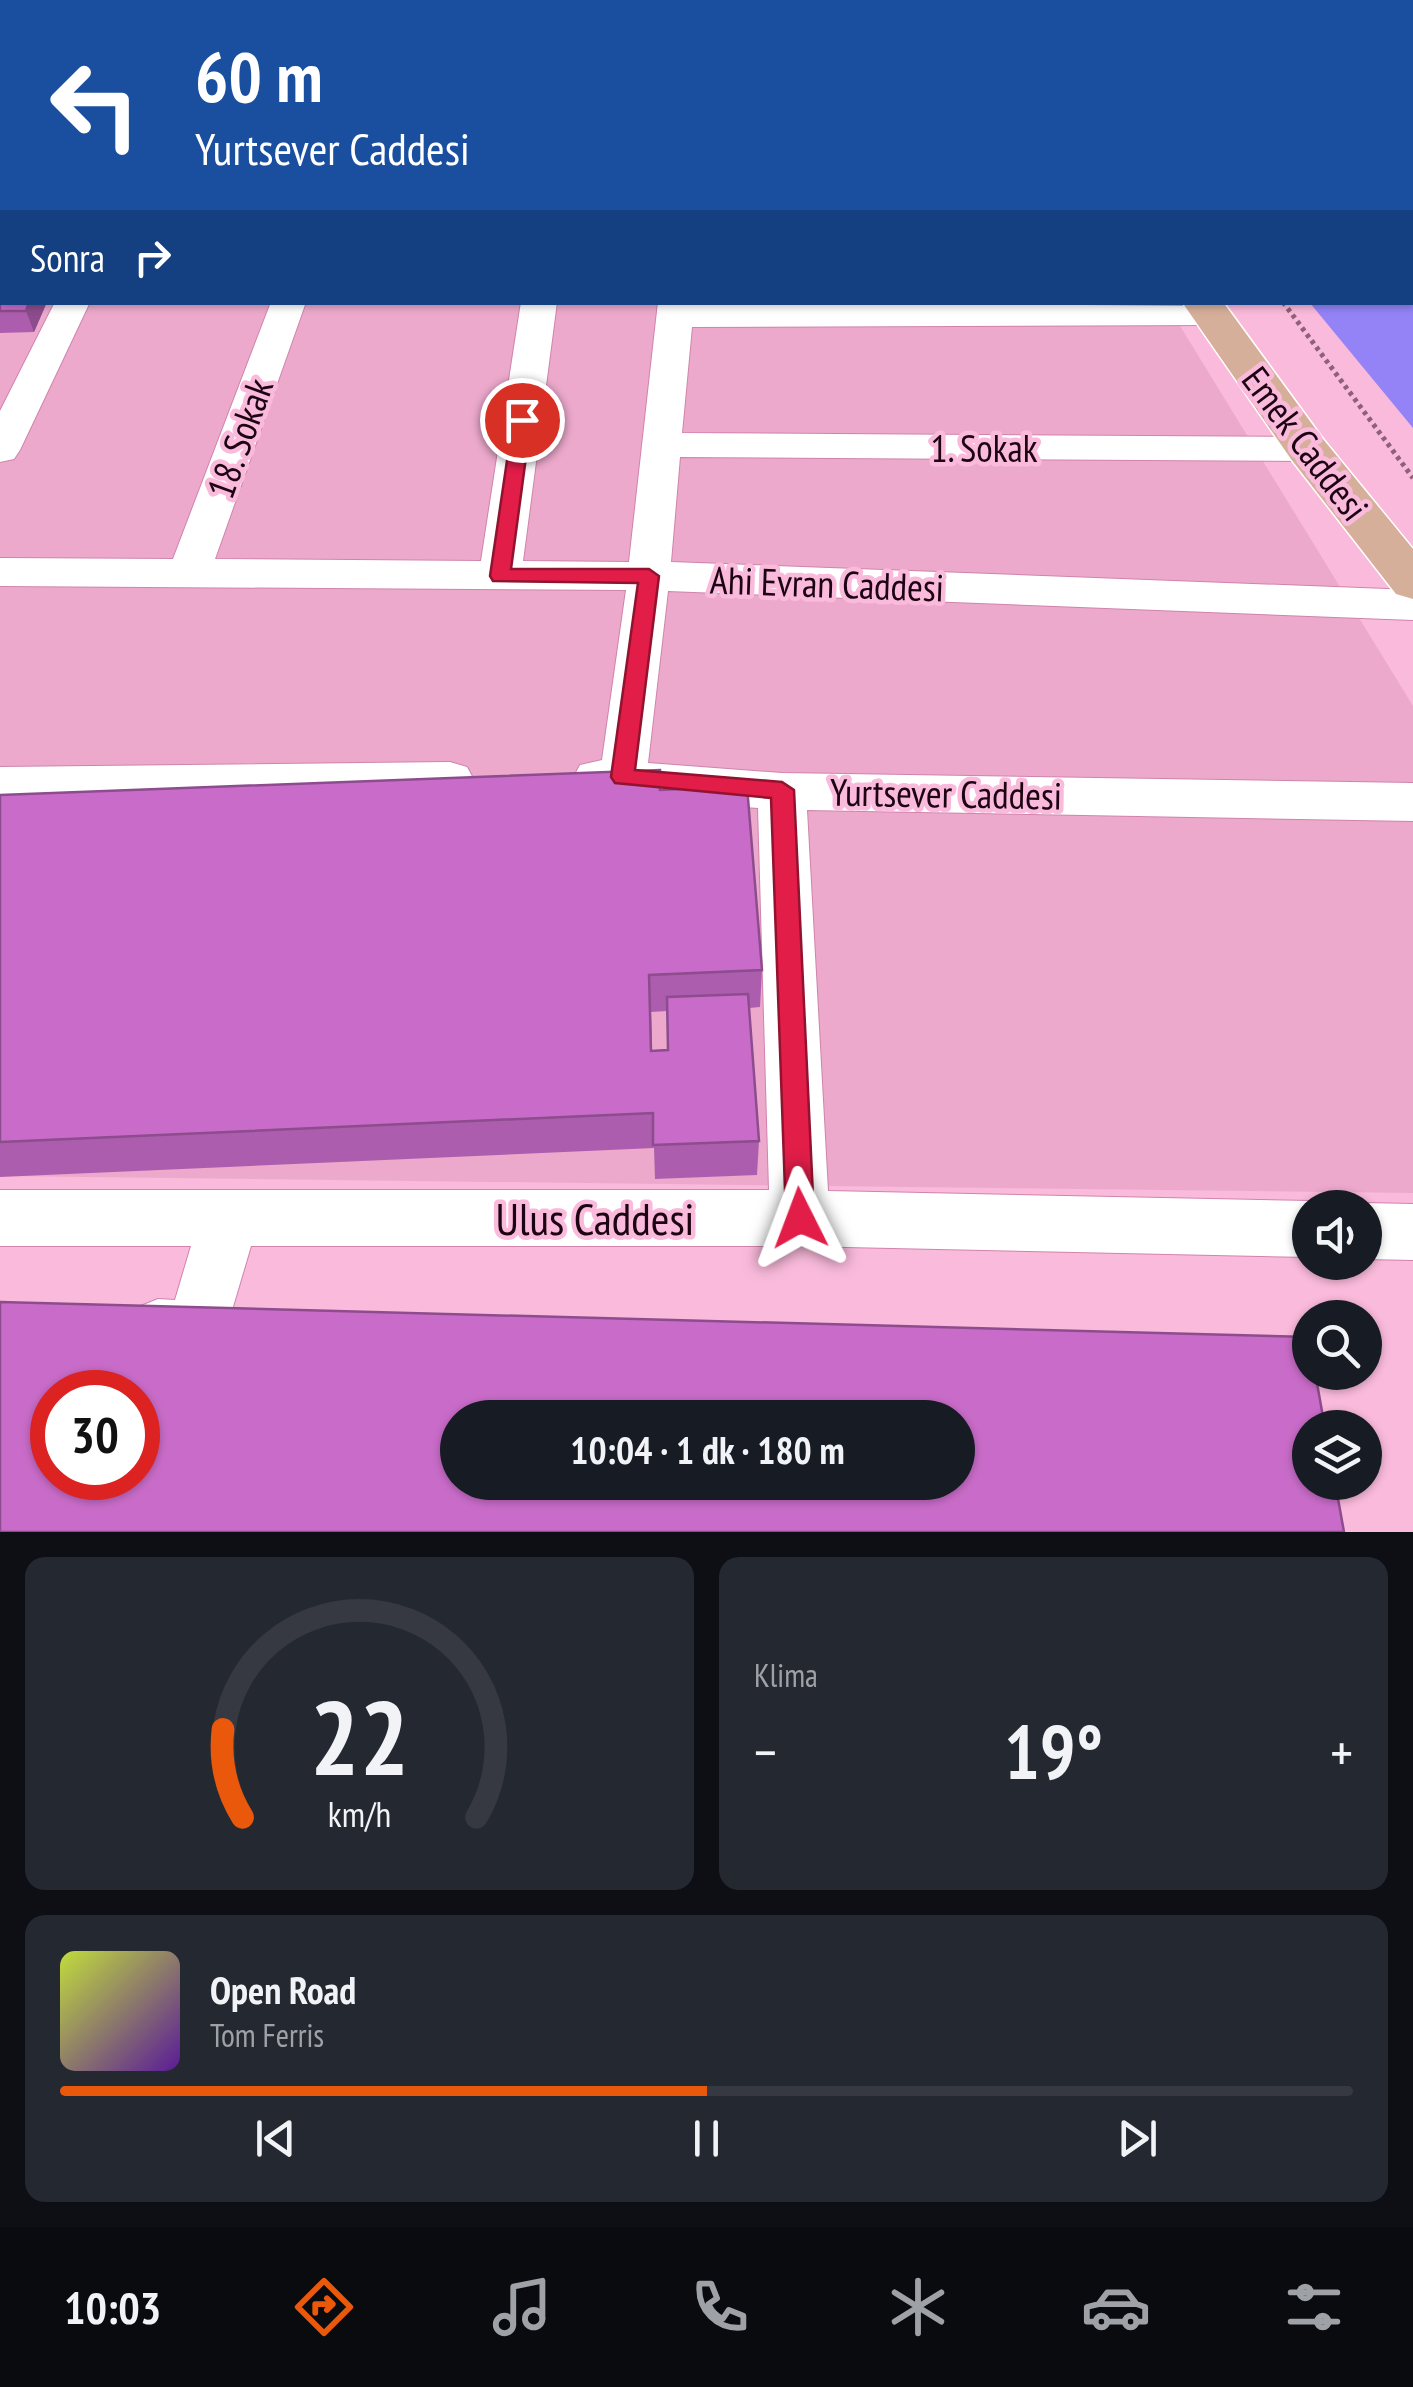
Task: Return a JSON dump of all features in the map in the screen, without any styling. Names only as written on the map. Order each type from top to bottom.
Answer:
[{"type":"main road","name":"Emek Caddesi","points":[[1206,308],[1307,449],[1413,582]]},
{"type":"street","points":[[0,450],[72,305]]},
{"type":"street","name":"18. Sokak","points":[[189,573],[288,305]]},
{"type":"street","points":[[500,576],[538,305]]},
{"type":"street","points":[[623,777],[649,576],[676,309],[1206,308]]},
{"type":"street","name":"1. Sokak","points":[[660,445],[1307,449]]},
{"type":"street","name":"Ahi Evran Caddesi","points":[[0,572],[649,576],[1413,605]]},
{"type":"street","name":"Yurtsever Caddesi","points":[[544,778],[623,777],[782,790],[1413,802]]},
{"type":"street","points":[[5,798],[486,779]]},
{"type":"street","points":[[782,790],[800,1218]]},
{"type":"street","name":"Ulus Caddesi","points":[[0,1218],[800,1218],[1292,1229]]},
{"type":"street","points":[[98,1328],[197,1332],[230,1218]]},
{"type":"street","points":[[1382,1231],[1413,1232]]},
{"type":"path","points":[[1285,305],[1413,478]]},
{"type":"shaded area","points":[[0,305],[1167,305],[1413,706],[1413,1193],[0,1176]]},
{"type":"shaded area","points":[[1312,305],[1413,305],[1413,428]]},
{"type":"building","points":[[0,305],[28,305],[26,311],[0,311]]},
{"type":"building","points":[[660,770],[660,790],[747,786],[762,970],[649,975],[651,1051],[668,1050],[667,997],[748,994],[759,1141],[653,1145],[653,1113],[0,1142],[0,795]]},
{"type":"building","points":[[0,1302],[1292,1337],[1292,1390],[1318,1390],[1322,1410],[1292,1410],[1292,1500],[1338,1500],[1344,1532],[0,1532]]},
{"type":"route","points":[[522,420],[500,576],[649,576],[623,777],[782,790],[800,1218]]}]
